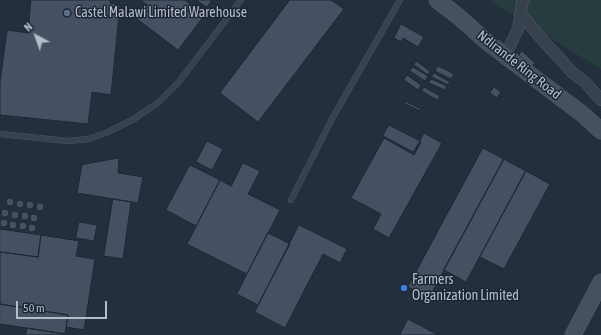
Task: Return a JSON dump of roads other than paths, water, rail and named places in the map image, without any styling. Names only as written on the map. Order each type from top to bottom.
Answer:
[{"type":"street","name":"Ndirande Ring Road","points":[[437,0],[487,42],[581,113],[601,131]]},
{"type":"street","points":[[505,56],[518,29],[523,5]]},
{"type":"street","points":[[523,5],[522,16],[573,73],[585,82],[601,100]]},
{"type":"street","points":[[573,335],[601,282]]},
{"type":"lane","points":[[0,134],[68,141],[90,139],[134,119],[159,102],[178,83],[241,0]]},
{"type":"lane","points":[[291,200],[333,117],[400,0]]},
{"type":"place","name":"Castel Malawi Limited Warehouse","points":[[67,13]]},
{"type":"place","name":"Farmers Organization Limited","points":[[404,288]]}]
